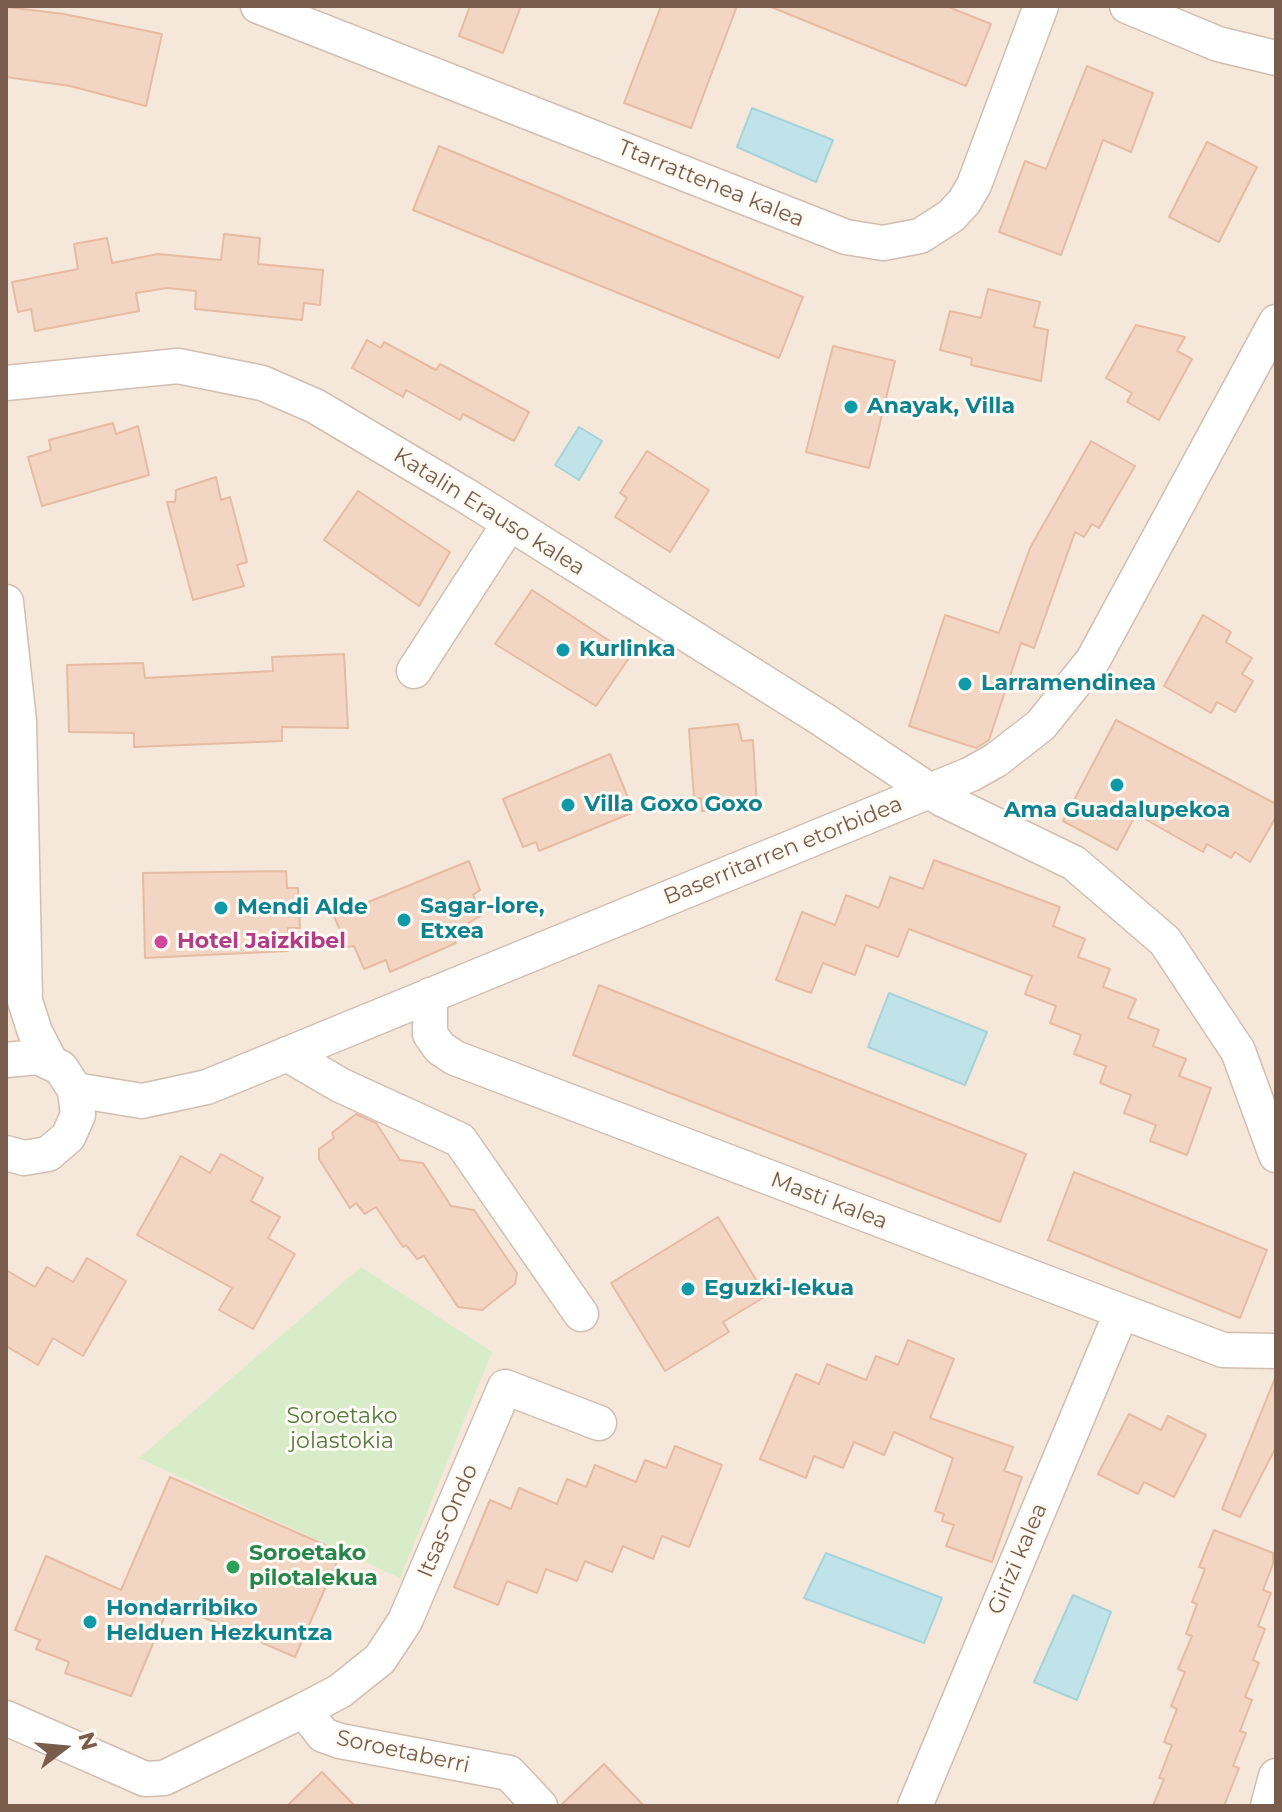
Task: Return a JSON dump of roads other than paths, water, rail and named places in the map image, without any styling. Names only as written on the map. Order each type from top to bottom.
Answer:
[{"type":"street","name":"Ttarrattenea kalea","points":[[258,6],[846,237],[883,243],[920,236],[944,222],[964,202],[974,185],[1041,6]]},
{"type":"street","points":[[1127,6],[1218,44],[1276,58]]},
{"type":"street","points":[[1218,44],[1276,85]]},
{"type":"street","name":"Baserritarren etorbidea","points":[[75,1090],[119,1100],[164,1099],[207,1087],[971,774],[1019,744],[1051,715],[1078,683],[1276,322]]},
{"type":"street","name":"Katalin Erauso kalea","points":[[6,383],[178,366],[262,383],[315,406],[822,719],[928,791],[1074,863],[1165,941],[1238,1051],[1276,1155]]},
{"type":"street","points":[[414,671],[509,524]]},
{"type":"street","points":[[6,602],[19,721],[25,1001],[50,1061]]},
{"type":"street","name":"Masti kalea","points":[[430,995],[430,1034],[440,1048],[455,1058],[1223,1350],[1276,1351]]},
{"type":"street","points":[[6,1047],[25,1001]]},
{"type":"street","points":[[287,1054],[340,1085],[460,1140],[581,1314]]},
{"type":"street","points":[[6,1060],[21,1056],[50,1061],[61,1068],[75,1090],[78,1115],[68,1137],[48,1154],[12,1160]]},
{"type":"street","name":"Girizi kalea","points":[[915,1806],[1121,1313]]},
{"type":"street","name":"Itsas-Ondo","points":[[304,1710],[340,1691],[380,1659],[405,1621],[505,1387],[599,1423]]},
{"type":"street","points":[[6,1718],[145,1779],[160,1792],[304,1710]]},
{"type":"street","name":"Soroetaberri","points":[[304,1710],[323,1735],[340,1741],[509,1773],[540,1806]]},
{"type":"street","points":[[1268,1806],[1276,1776]]},
{"type":"water","points":[[752,108],[833,140],[816,182],[737,147]]},
{"type":"water","points":[[579,427],[602,441],[579,480],[555,465]]},
{"type":"water","points":[[889,993],[987,1032],[965,1085],[868,1047]]},
{"type":"water","points":[[826,1553],[942,1598],[924,1643],[804,1598]]},
{"type":"water","points":[[1073,1595],[1111,1612],[1077,1700],[1034,1682]]},
{"type":"place","name":"Anayak, Villa","points":[[851,407]]},
{"type":"place","name":"Kurlinka","points":[[563,650]]},
{"type":"place","name":"Larramendinea","points":[[965,684]]},
{"type":"place","name":"Ama Guadalupekoa","points":[[1117,785]]},
{"type":"place","name":"Villa Goxo Goxo","points":[[568,805]]},
{"type":"place","name":"Mendi Alde","points":[[221,908]]},
{"type":"place","name":"Sagar-lore, Etxea","points":[[404,920]]},
{"type":"place","name":"Hotel Jaizkibel","points":[[161,942]]},
{"type":"place","name":"Eguzki-lekua","points":[[688,1289]]},
{"type":"place","name":"Soroetako pilotalekua","points":[[233,1567]]},
{"type":"place","name":"Hondarribiko Helduen Hezkuntza","points":[[90,1622]]},
{"type":"park label","name":"Soroetako jolastokia","points":[[342,1430]]}]
